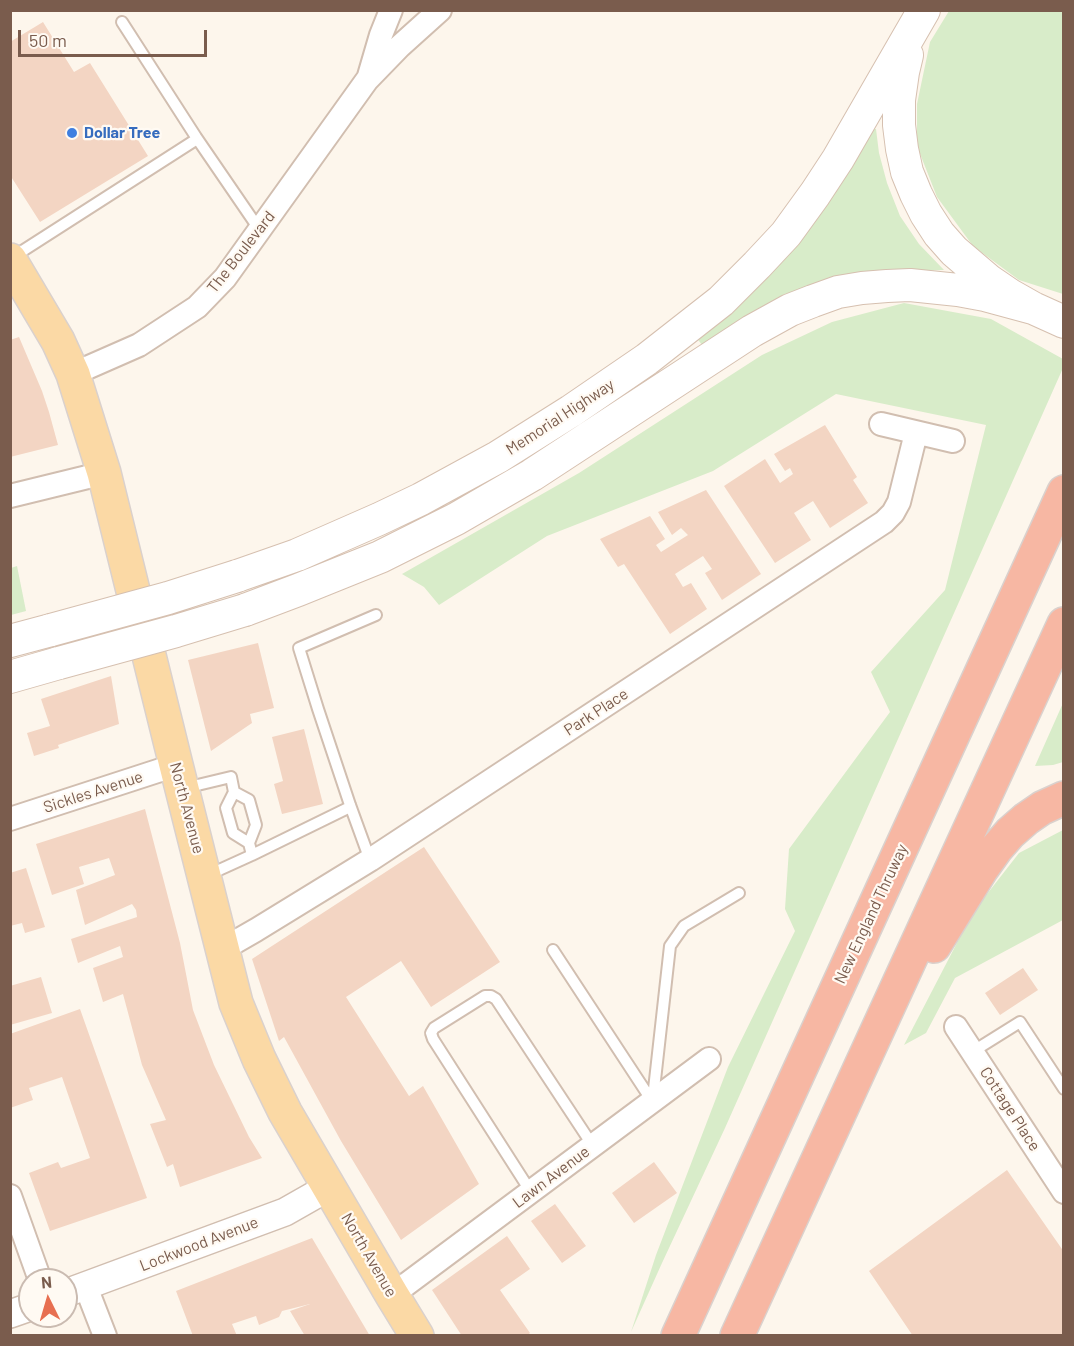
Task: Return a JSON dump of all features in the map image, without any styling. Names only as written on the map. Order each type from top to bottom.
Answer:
[{"type":"highway","name":"New England Thruway","points":[[678,1335],[1064,492]]},
{"type":"highway","points":[[736,1335],[1064,624]]},
{"type":"highway","points":[[859,1067],[996,849],[1026,819],[1042,808],[1064,798]]},
{"type":"main road","points":[[922,15],[910,44],[899,100],[902,149],[907,172],[916,194],[939,234],[954,251],[1010,295],[1064,322]]},
{"type":"main road","name":"Memorial Highway","points":[[10,641],[237,576],[307,551],[380,519],[498,457],[647,359],[721,301],[778,242],[815,194],[922,15]]},
{"type":"main road","name":"North Avenue","points":[[10,259],[58,341],[73,374],[104,473],[236,1003],[259,1059],[285,1112],[417,1335]]},
{"type":"main road","name":"Memorial Highway","points":[[10,677],[245,610],[380,557],[456,519],[532,475],[752,331],[813,300],[838,292],[862,288],[910,285],[985,295],[1033,308]]},
{"type":"street","name":"The Boulevard","points":[[367,80],[391,10]]},
{"type":"street","name":"The Boulevard","points":[[73,374],[139,345],[197,307],[225,278],[367,80],[440,10]]},
{"type":"street","points":[[881,424],[953,441]]},
{"type":"street","name":"Park Place","points":[[223,949],[370,860],[884,522],[899,502],[916,433]]},
{"type":"street","points":[[10,496],[104,473]]},
{"type":"street","name":"Sickles Avenue","points":[[10,819],[179,777]]},
{"type":"street","name":"Cottage Place","points":[[956,1027],[1061,1182]]},
{"type":"street","name":"Lawn Avenue","points":[[392,1295],[709,1059]]},
{"type":"street","name":"Lockwood Avenue","points":[[78,1289],[285,1212],[329,1187]]},
{"type":"street","points":[[10,1196],[36,1268]]},
{"type":"street","points":[[78,1293],[105,1335]]},
{"type":"lane","points":[[122,22],[197,139],[260,229]]},
{"type":"lane","points":[[10,259],[197,139]]},
{"type":"lane","points":[[370,860],[350,807],[299,648],[376,615]]},
{"type":"lane","points":[[179,777],[231,777],[234,792],[226,808],[233,833],[249,843]]},
{"type":"lane","points":[[234,792],[249,800],[256,825],[249,843],[252,855]]},
{"type":"lane","points":[[204,876],[350,807]]},
{"type":"lane","points":[[652,1101],[670,946],[684,926],[739,893]]},
{"type":"lane","points":[[553,950],[652,1101]]},
{"type":"lane","points":[[531,1192],[433,1039],[431,1033],[434,1028],[485,996],[496,999],[593,1146]]},
{"type":"lane","points":[[972,1052],[1020,1022],[1064,1089]]},
{"type":"green space","points":[[949,11],[1063,11],[1063,294],[1019,280],[973,246],[937,197],[917,146],[917,104],[930,42]]},
{"type":"green space","points":[[868,129],[876,129],[879,153],[887,183],[900,216],[919,244],[944,270],[861,272],[785,294],[702,345],[696,337]]},
{"type":"green space","points":[[904,303],[991,319],[1063,359],[1063,368],[725,1128],[631,1332],[656,1255],[728,1067],[795,931],[785,909],[789,849],[890,712],[871,672],[945,590],[986,425],[836,394],[713,471],[547,536],[439,605],[424,587],[402,574],[579,473],[762,355],[832,322]]},
{"type":"green space","points":[[17,566],[26,611],[11,615],[11,568]]},
{"type":"green space","points":[[1063,703],[1063,762],[1035,766]]},
{"type":"green space","points":[[1063,830],[1063,920],[955,978],[926,1033],[904,1045],[973,912],[1019,853]]},
{"type":"building","name":"Dollar Tree","points":[[43,22],[74,72],[90,63],[148,156],[40,222],[10,175],[10,42]]},
{"type":"building","points":[[19,337],[42,391],[58,445],[10,457],[10,340]]},
{"type":"building","points":[[825,425],[857,477],[853,480],[868,503],[830,528],[813,501],[794,513],[811,540],[775,563],[724,486],[765,459],[780,483],[793,474],[790,468],[785,471],[774,454]]},
{"type":"building","points":[[706,490],[761,574],[722,600],[705,573],[712,569],[703,556],[675,574],[683,587],[691,583],[707,609],[670,634],[624,564],[618,567],[600,539],[650,516],[665,539],[656,545],[661,552],[688,535],[681,528],[672,535],[658,512]]},
{"type":"building","points":[[258,643],[274,708],[250,714],[252,723],[211,751],[188,660]]},
{"type":"building","points":[[111,676],[119,724],[58,745],[59,748],[34,756],[27,733],[50,726],[41,699]]},
{"type":"building","points":[[304,729],[323,804],[282,814],[274,784],[283,781],[272,737]]},
{"type":"building","points":[[145,809],[180,943],[193,1010],[214,1065],[249,1137],[262,1158],[180,1187],[173,1164],[167,1167],[150,1124],[166,1120],[142,1065],[123,994],[103,1002],[93,968],[123,957],[120,946],[78,963],[71,939],[137,917],[136,910],[132,904],[85,925],[76,890],[115,875],[109,858],[79,867],[84,884],[52,895],[36,844]]},
{"type":"building","points":[[424,847],[500,962],[431,1007],[401,961],[346,997],[409,1096],[423,1086],[479,1184],[401,1240],[341,1141],[284,1037],[279,1041],[252,959]]},
{"type":"building","points":[[26,868],[45,927],[25,933],[22,923],[10,926],[10,873]]},
{"type":"building","points":[[1023,968],[1038,990],[1000,1015],[985,993]]},
{"type":"building","points":[[41,977],[52,1013],[10,1025],[10,986]]},
{"type":"building","points":[[80,1009],[147,1198],[50,1231],[29,1173],[58,1162],[61,1168],[90,1158],[62,1077],[29,1088],[33,1100],[10,1108],[10,1034]]},
{"type":"building","points":[[654,1162],[677,1193],[634,1223],[612,1193]]},
{"type":"building","points":[[1007,1170],[1064,1252],[1064,1336],[913,1336],[869,1271]]},
{"type":"building","points":[[555,1204],[586,1246],[562,1263],[531,1221]]},
{"type":"building","points":[[507,1236],[530,1269],[500,1290],[530,1333],[527,1336],[462,1336],[432,1290]]},
{"type":"building","points":[[312,1238],[370,1336],[305,1336],[290,1311],[310,1304],[282,1311],[279,1317],[259,1325],[256,1316],[232,1324],[237,1336],[193,1336],[176,1291]]},
{"type":"place","name":"Dollar Tree","points":[[72,133]]}]
